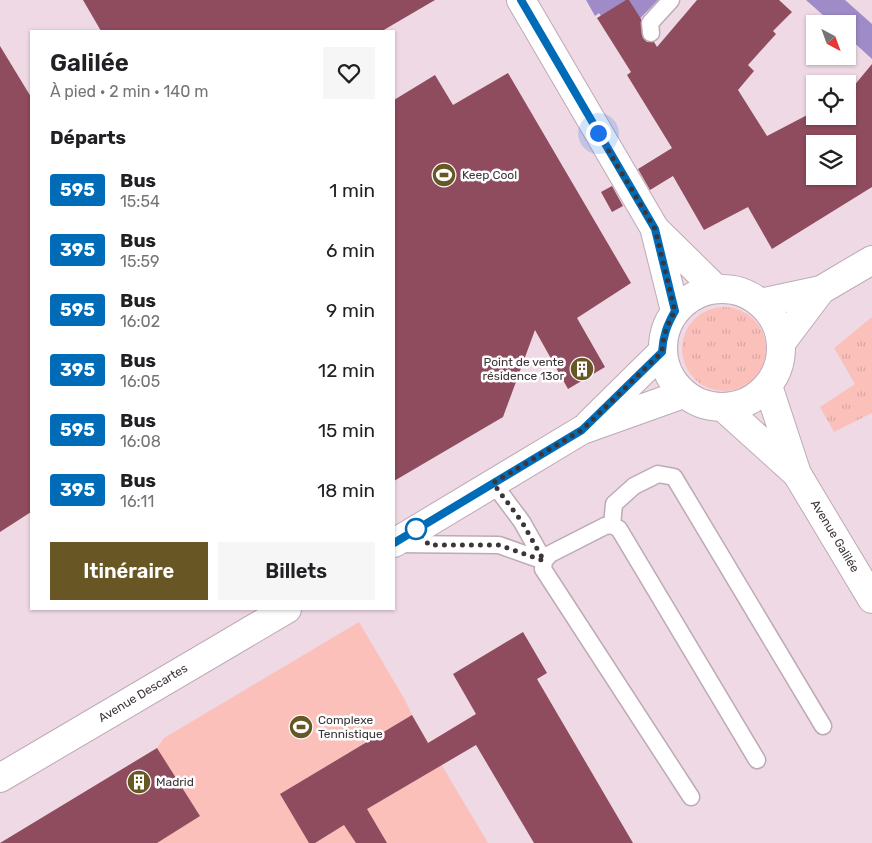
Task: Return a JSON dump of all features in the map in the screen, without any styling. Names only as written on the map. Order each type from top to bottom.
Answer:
[{"type":"main road","points":[[521,0],[655,229],[716,289]]},
{"type":"main road","points":[[655,229],[675,311]]},
{"type":"main road","points":[[760,303],[821,290],[872,260]]},
{"type":"main road","points":[[716,289],[732,290],[747,294],[760,303],[770,314],[778,328],[781,343],[781,358],[776,373],[768,386],[756,397],[741,405],[724,408],[710,407],[696,402],[683,394],[672,382],[665,368],[662,352],[665,330],[675,311],[687,300],[700,293],[716,289]]},
{"type":"main road","points":[[781,343],[821,290]]},
{"type":"main road","points":[[582,430],[662,352]]},
{"type":"main road","name":"Avenue Galilée","points":[[768,386],[797,474],[872,599]]},
{"type":"main road","points":[[395,543],[582,430],[683,394]]},
{"type":"main road","name":"Avenue Galilée","points":[[724,408],[797,474]]},
{"type":"main road","name":"Avenue Descartes","points":[[0,778],[285,610]]},
{"type":"lane","points":[[651,33],[650,23],[672,0]]},
{"type":"lane","points":[[612,525],[614,504],[634,486],[658,474],[674,477],[822,726]]},
{"type":"lane","points":[[493,483],[522,522],[544,561]]},
{"type":"lane","points":[[691,797],[543,569],[544,561],[550,554],[605,526],[612,525],[619,529],[757,760]]},
{"type":"lane","points":[[395,544],[499,545],[544,561]]},
{"type":"green space","points":[[716,307],[732,307],[748,314],[759,325],[766,341],[763,365],[754,379],[748,384],[732,391],[716,391],[700,384],[689,373],[682,357],[682,341],[689,325],[700,314]]},
{"type":"green space","points":[[872,317],[872,413],[834,432],[820,407],[855,384],[834,348]]},
{"type":"green space","name":"Complexe Tennistique","points":[[359,622],[488,843],[157,843],[157,748],[164,738]]},
{"type":"shaded area","points":[[586,0],[658,0],[617,42],[599,13],[595,16]]},
{"type":"shaded area","points":[[806,0],[845,0],[872,24],[872,59],[856,44],[856,15],[823,15]]},
{"type":"building","points":[[83,0],[435,0],[384,30],[100,30]]},
{"type":"building","points":[[626,0],[629,0],[641,19],[643,38],[647,42],[654,42],[657,47],[697,0],[779,0],[792,12],[773,31],[776,34],[748,65],[754,71],[738,90],[767,136],[806,116],[806,125],[856,125],[856,83],[872,64],[872,187],[772,249],[748,207],[704,230],[673,176],[650,190],[638,169],[672,148],[627,75],[631,72],[597,18]]},
{"type":"building","points":[[0,46],[30,95],[30,513],[0,532]]},
{"type":"building","points":[[508,73],[631,283],[577,318],[605,367],[568,389],[535,330],[503,417],[395,480],[395,99],[435,75],[453,105]]},
{"type":"building","points":[[612,186],[623,206],[612,212],[601,192]]},
{"type":"building","points":[[523,632],[547,673],[537,679],[633,843],[534,843],[476,745],[367,809],[387,843],[356,843],[344,825],[315,843],[309,843],[280,794],[412,715],[428,743],[476,714],[453,674]]},
{"type":"building","name":"Madrid","points":[[157,748],[200,816],[157,843],[0,843]]},
{"type":"bus line","name":"595","points":[[395,542],[582,430],[662,352],[663,337],[675,311],[655,229],[521,0]]},
{"type":"place","name":"Keep Cool","points":[[444,175]]},
{"type":"place","name":"Point de vente résidence 13or","points":[[582,369]]},
{"type":"place","name":"Complexe Tennistique","points":[[301,727]]},
{"type":"place","name":"Madrid","points":[[139,782]]},
{"type":"route","points":[[416,529],[429,545],[499,545],[544,561],[522,522],[493,483],[582,430],[662,352],[663,337],[675,311],[655,229],[598,133]]}]
